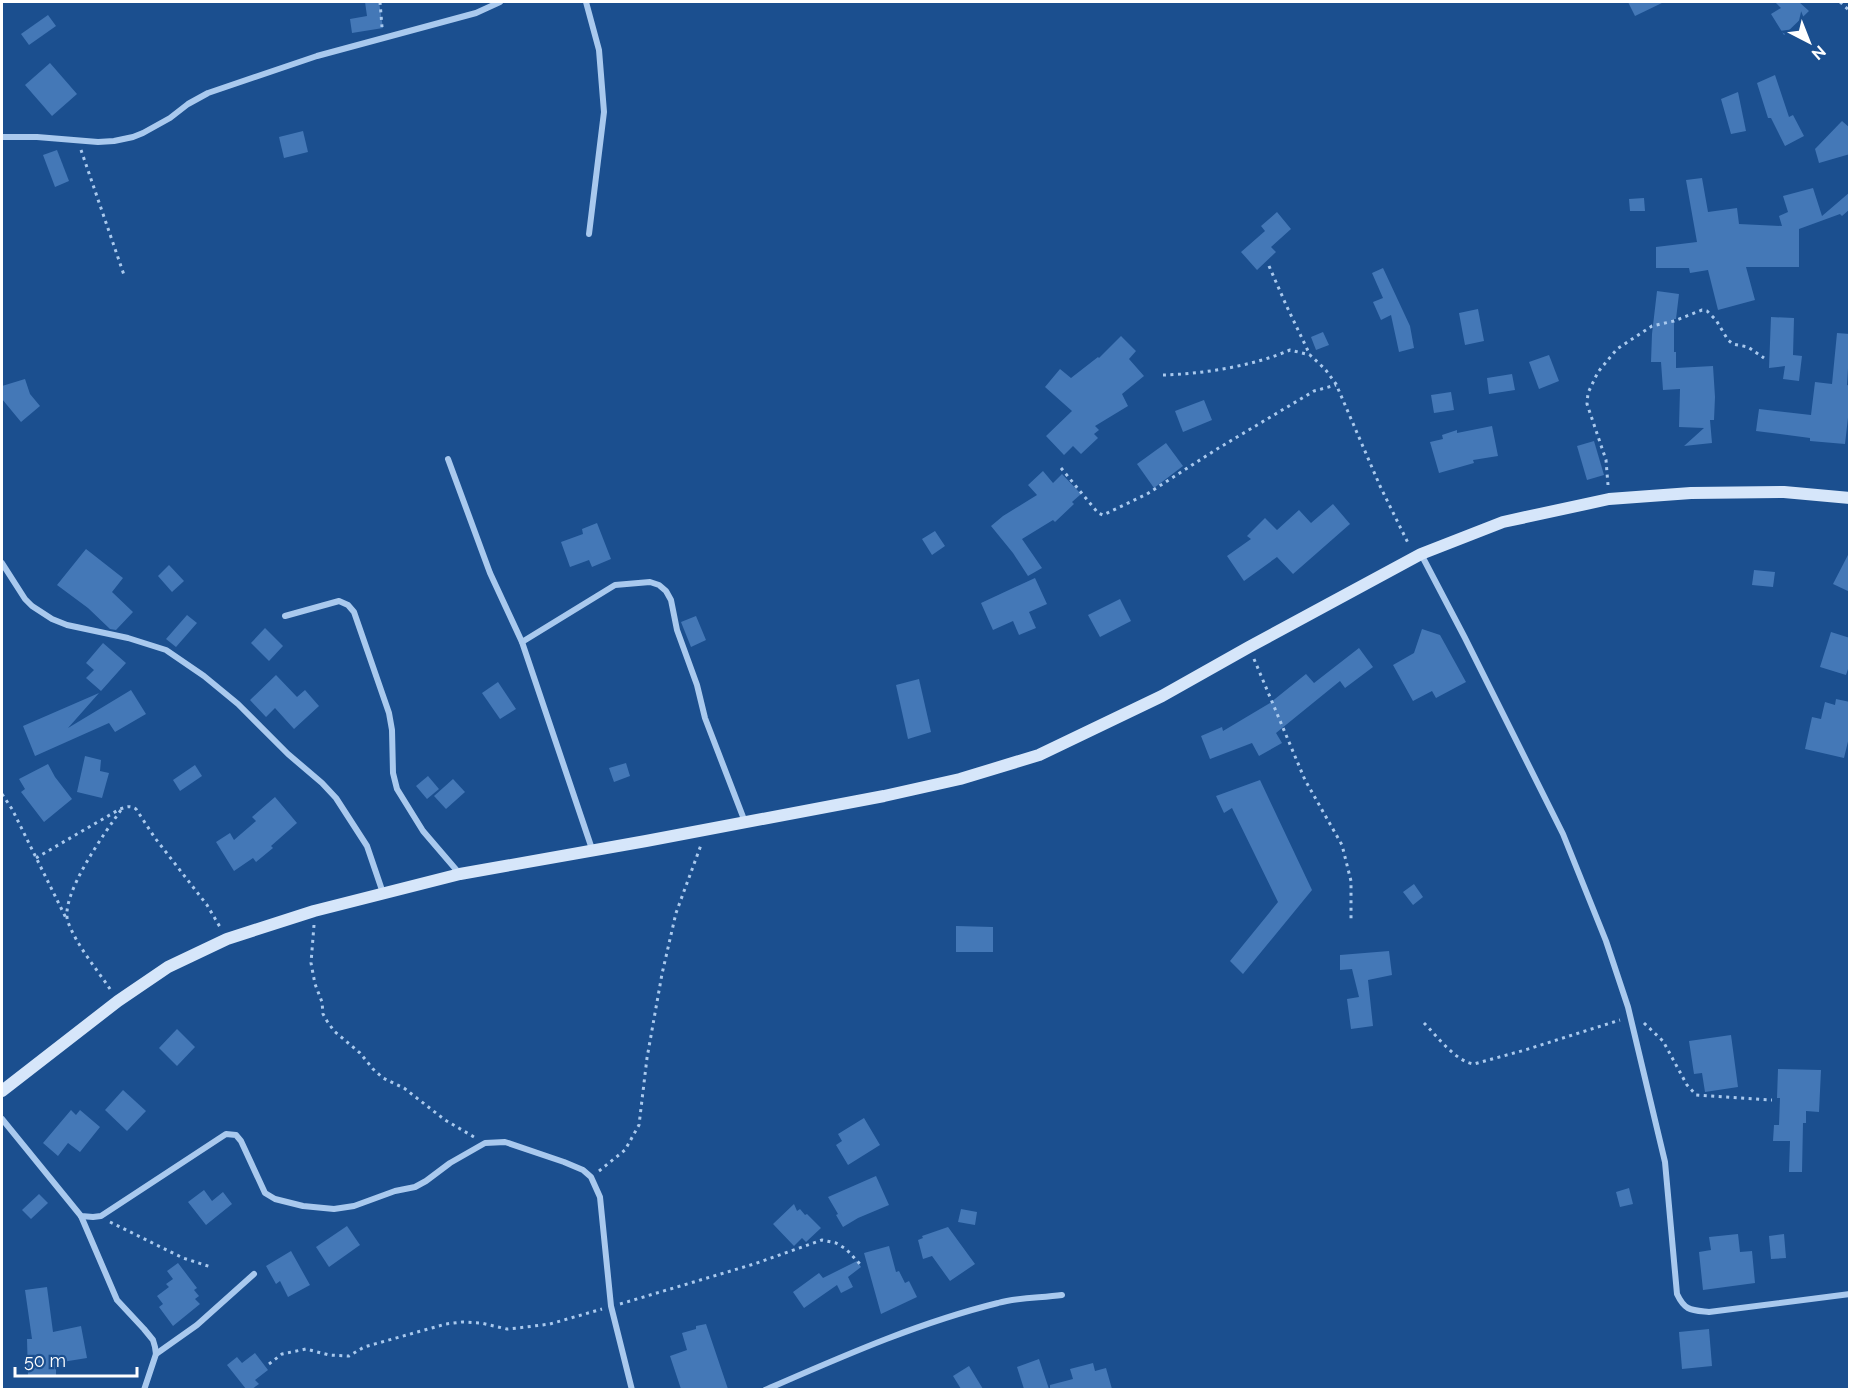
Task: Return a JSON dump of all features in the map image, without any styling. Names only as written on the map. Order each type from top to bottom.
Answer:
[{"type":"main road","points":[[2,1091],[118,1000],[168,967],[227,939],[314,911],[460,874],[884,796],[960,779],[1022,761],[1162,696],[1418,556],[1503,522],[1608,499],[1691,493],[1784,492],[1850,498]]},
{"type":"street","points":[[2,137],[114,141],[133,137],[170,118],[188,104],[208,93],[317,56],[476,13],[500,2]]},
{"type":"street","points":[[586,2],[599,50],[604,112],[589,234]]},
{"type":"street","points":[[448,459],[490,573],[522,642],[592,849]]},
{"type":"street","points":[[1418,556],[1475,658],[1563,834],[1606,941],[1628,1007],[1665,1162],[1677,1294],[1682,1304],[1692,1310],[1709,1312],[1850,1294]]},
{"type":"street","points":[[2,563],[25,599],[52,619],[67,625],[128,638],[166,650],[238,704],[336,798],[367,846],[383,893]]},
{"type":"street","points":[[522,642],[615,585],[650,582],[659,585],[671,600],[677,630],[697,685],[705,718],[745,822]]},
{"type":"street","points":[[285,616],[339,601],[348,605],[354,612],[389,713],[393,737],[393,773],[397,789],[423,831],[460,874]]},
{"type":"street","points":[[2,1119],[81,1216],[117,1300],[153,1340],[156,1354],[144,1389]]},
{"type":"street","points":[[81,1216],[101,1216],[226,1134],[236,1135],[241,1141],[265,1193],[275,1199],[303,1206],[334,1209],[354,1206],[395,1191],[415,1187],[485,1143],[505,1142],[520,1146],[583,1170],[591,1177],[600,1197],[612,1306],[632,1389]]},
{"type":"street","points":[[156,1354],[197,1325],[254,1274]]},
{"type":"street","points":[[765,1389],[916,1327],[1000,1302],[1062,1295]]},
{"type":"path","points":[[380,2],[382,37]]},
{"type":"path","points":[[1840,2],[1850,11]]},
{"type":"path","points":[[77,140],[124,275]]},
{"type":"path","points":[[1269,266],[1310,355],[1325,369],[1336,384],[1380,486],[1418,556]]},
{"type":"path","points":[[1608,499],[1606,460],[1587,404],[1588,393],[1598,372],[1617,350],[1652,326],[1707,310],[1728,340],[1733,344],[1748,347],[1764,358]]},
{"type":"path","points":[[1163,375],[1191,375],[1270,359],[1290,350],[1310,355]]},
{"type":"path","points":[[1061,468],[1098,513],[1103,514],[1147,494],[1314,391],[1336,384]]},
{"type":"path","points":[[1248,647],[1305,780],[1342,845],[1351,881],[1351,921]]},
{"type":"path","points":[[2,795],[12,809],[80,944],[118,1000]]},
{"type":"path","points":[[36,858],[130,806],[136,809],[154,838],[207,905],[227,939]]},
{"type":"path","points":[[67,919],[69,897],[102,836],[122,809]]},
{"type":"path","points":[[591,1177],[625,1150],[639,1125],[647,1058],[676,913],[707,829]]},
{"type":"path","points":[[314,911],[311,963],[323,1014],[334,1031],[360,1053],[383,1078],[404,1088],[445,1120],[485,1143]]},
{"type":"path","points":[[1628,1007],[1663,1041],[1687,1085],[1696,1095],[1772,1100]]},
{"type":"path","points":[[1424,1023],[1456,1055],[1467,1063],[1474,1064],[1630,1017]]},
{"type":"path","points":[[101,1216],[183,1258],[212,1267]]},
{"type":"path","points":[[269,1364],[282,1354],[306,1349],[329,1355],[349,1356],[364,1347],[446,1324],[481,1323],[507,1329],[549,1324],[754,1264],[822,1240],[836,1243],[846,1249],[860,1264]]},
{"type":"building","points":[[365,2],[379,2],[383,28],[352,33],[350,19],[367,16]]},
{"type":"building","points":[[1628,2],[1664,2],[1635,16]]},
{"type":"building","points":[[1775,2],[1799,2],[1809,11],[1784,35],[1771,14],[1781,8]]},
{"type":"building","points":[[48,15],[56,26],[29,45],[21,34]]},
{"type":"building","points":[[50,63],[77,94],[52,116],[25,85]]},
{"type":"building","points":[[1775,75],[1789,117],[1793,115],[1804,136],[1785,146],[1771,118],[1768,118],[1757,83]]},
{"type":"building","points":[[1738,92],[1746,131],[1731,134],[1721,99]]},
{"type":"building","points":[[1842,121],[1850,128],[1850,154],[1819,163],[1815,149]]},
{"type":"building","points":[[303,131],[308,152],[284,158],[279,137]]},
{"type":"building","points":[[57,150],[69,181],[55,187],[43,155]]},
{"type":"building","points":[[1702,178],[1708,212],[1737,208],[1739,224],[1782,226],[1779,216],[1788,212],[1783,196],[1813,188],[1822,216],[1850,192],[1850,209],[1842,216],[1840,214],[1799,229],[1799,267],[1746,267],[1755,300],[1718,310],[1708,270],[1690,273],[1689,268],[1656,268],[1656,247],[1697,242],[1686,180]]},
{"type":"building","points":[[1644,198],[1645,211],[1630,211],[1629,199]]},
{"type":"building","points":[[1277,212],[1291,229],[1271,247],[1276,252],[1257,270],[1241,252],[1265,231],[1261,226]]},
{"type":"building","points":[[1383,268],[1410,326],[1414,348],[1399,352],[1391,315],[1381,320],[1373,302],[1383,298],[1372,273]]},
{"type":"building","points":[[1657,291],[1679,294],[1676,319],[1674,319],[1676,368],[1713,366],[1715,397],[1714,420],[1710,420],[1712,443],[1684,446],[1704,428],[1679,427],[1680,389],[1663,390],[1661,362],[1651,362]]},
{"type":"building","points":[[1478,309],[1484,341],[1465,345],[1459,313]]},
{"type":"building","points":[[1771,317],[1794,318],[1793,355],[1802,356],[1799,381],[1783,379],[1785,366],[1769,368]]},
{"type":"building","points":[[1323,332],[1329,345],[1316,350],[1311,337]]},
{"type":"building","points":[[1837,333],[1850,334],[1847,385],[1850,386],[1850,400],[1845,444],[1810,441],[1810,438],[1756,431],[1759,409],[1811,415],[1815,382],[1832,384]]},
{"type":"building","points":[[1121,336],[1136,351],[1129,359],[1144,376],[1122,394],[1128,406],[1095,426],[1099,430],[1094,434],[1098,438],[1081,454],[1073,446],[1064,455],[1046,436],[1072,411],[1045,387],[1060,369],[1071,378],[1099,358]]},
{"type":"building","points":[[1549,355],[1559,381],[1539,389],[1529,362]]},
{"type":"building","points":[[1512,374],[1515,390],[1489,394],[1487,378]]},
{"type":"building","points":[[25,379],[30,394],[40,406],[21,422],[2,399],[2,386]]},
{"type":"building","points":[[1451,392],[1454,410],[1434,413],[1431,395]]},
{"type":"building","points":[[1204,400],[1212,420],[1183,432],[1175,411]]},
{"type":"building","points":[[1492,426],[1498,456],[1473,460],[1474,463],[1439,473],[1430,442],[1443,439],[1442,435],[1457,430],[1457,433]]},
{"type":"building","points":[[1594,441],[1604,475],[1587,480],[1577,446]]},
{"type":"building","points":[[1166,443],[1183,466],[1154,488],[1137,464]]},
{"type":"building","points":[[1043,471],[1053,483],[1062,474],[1081,494],[1055,522],[1053,520],[1022,539],[1042,568],[1028,576],[991,526],[1037,495],[1028,485]]},
{"type":"building","points":[[1333,504],[1350,524],[1293,574],[1277,557],[1244,581],[1227,556],[1251,539],[1247,536],[1265,518],[1277,530],[1299,510],[1311,523]]},
{"type":"building","points":[[597,523],[611,559],[592,567],[589,560],[570,567],[561,542],[583,534],[582,529]]},
{"type":"building","points":[[935,531],[945,546],[932,555],[922,539]]},
{"type":"building","points":[[86,549],[123,578],[112,592],[133,612],[116,630],[110,629],[88,608],[57,585]]},
{"type":"building","points":[[1850,551],[1850,592],[1833,584]]},
{"type":"building","points":[[169,565],[184,581],[172,592],[158,576]]},
{"type":"building","points":[[1754,570],[1775,572],[1773,587],[1752,585]]},
{"type":"building","points":[[1035,578],[1047,604],[1029,612],[1036,628],[1019,635],[1013,621],[993,630],[981,603]]},
{"type":"building","points":[[1120,599],[1131,621],[1100,637],[1088,615]]},
{"type":"building","points":[[187,615],[197,623],[176,647],[166,639]]},
{"type":"building","points":[[696,616],[706,640],[691,647],[681,622]]},
{"type":"building","points":[[265,628],[283,646],[269,661],[251,643]]},
{"type":"building","points":[[1422,629],[1440,635],[1466,682],[1436,698],[1432,691],[1413,701],[1393,665],[1414,653]]},
{"type":"building","points":[[1831,632],[1850,638],[1850,663],[1846,675],[1820,667]]},
{"type":"building","points":[[103,643],[126,663],[101,691],[86,678],[94,670],[86,663]]},
{"type":"building","points":[[1359,648],[1373,667],[1345,688],[1340,681],[1276,733],[1282,743],[1259,756],[1252,743],[1210,759],[1201,736],[1222,727],[1223,731],[1270,703],[1306,674],[1314,683]]},
{"type":"building","points":[[276,675],[297,697],[305,690],[319,706],[294,729],[275,708],[266,717],[250,700]]},
{"type":"building","points":[[919,679],[931,732],[908,739],[896,685]]},
{"type":"building","points":[[498,682],[516,709],[500,719],[482,693]]},
{"type":"building","points":[[131,690],[146,714],[115,732],[109,723],[35,756],[23,726],[99,693],[68,728]]},
{"type":"building","points":[[1836,699],[1850,702],[1850,733],[1844,758],[1805,749],[1812,717],[1821,719],[1825,702],[1835,705]]},
{"type":"building","points":[[85,756],[101,760],[100,771],[109,773],[102,798],[77,792]]},
{"type":"building","points":[[626,763],[630,776],[614,782],[609,768]]},
{"type":"building","points":[[48,764],[72,799],[44,822],[21,792],[25,789],[19,779]]},
{"type":"building","points":[[195,765],[202,776],[180,791],[173,780]]},
{"type":"building","points":[[428,776],[439,789],[427,799],[416,786]]},
{"type":"building","points":[[453,779],[465,792],[446,809],[434,796]]},
{"type":"building","points":[[1260,780],[1312,890],[1243,974],[1230,961],[1278,902],[1232,808],[1224,813],[1216,796]]},
{"type":"building","points":[[275,797],[297,823],[256,862],[253,858],[234,871],[216,842],[230,833],[234,840],[256,821],[252,817]]},
{"type":"building","points":[[1414,884],[1423,897],[1413,905],[1403,892]]},
{"type":"building","points":[[956,926],[993,927],[993,952],[956,952]]},
{"type":"building","points":[[1389,951],[1392,975],[1368,980],[1373,1026],[1351,1029],[1347,999],[1359,997],[1352,969],[1340,970],[1340,955]]},
{"type":"building","points":[[177,1029],[195,1047],[177,1066],[159,1048]]},
{"type":"building","points":[[1731,1035],[1738,1087],[1705,1092],[1702,1073],[1694,1074],[1689,1041]]},
{"type":"building","points":[[1778,1069],[1821,1070],[1819,1112],[1806,1111],[1806,1123],[1803,1123],[1802,1172],[1789,1172],[1790,1141],[1773,1141],[1774,1125],[1779,1125]]},
{"type":"building","points":[[123,1090],[146,1111],[127,1131],[105,1110]]},
{"type":"building","points":[[71,1110],[76,1115],[80,1110],[100,1127],[80,1152],[68,1143],[58,1156],[43,1143]]},
{"type":"building","points":[[864,1118],[880,1145],[848,1165],[836,1145],[842,1141],[838,1134]]},
{"type":"building","points":[[876,1176],[889,1205],[843,1227],[828,1197]]},
{"type":"building","points":[[1629,1188],[1633,1204],[1620,1207],[1616,1192]]},
{"type":"building","points":[[204,1190],[212,1201],[223,1192],[232,1204],[206,1225],[188,1202]]},
{"type":"building","points":[[39,1194],[48,1203],[31,1219],[22,1210]]},
{"type":"building","points":[[794,1204],[797,1211],[800,1209],[821,1228],[806,1242],[802,1238],[794,1246],[773,1224]]},
{"type":"building","points":[[961,1209],[977,1212],[975,1225],[958,1222]]},
{"type":"building","points":[[347,1226],[360,1245],[329,1267],[316,1247]]},
{"type":"building","points":[[948,1227],[975,1264],[950,1281],[932,1256],[923,1259],[918,1240],[923,1238],[922,1236]]},
{"type":"building","points":[[1738,1234],[1740,1252],[1752,1251],[1755,1283],[1703,1290],[1699,1252],[1711,1250],[1709,1237]]},
{"type":"building","points":[[1784,1234],[1786,1258],[1771,1259],[1769,1236]]},
{"type":"building","points":[[889,1246],[896,1272],[899,1271],[905,1283],[909,1281],[917,1297],[881,1314],[864,1253]]},
{"type":"building","points":[[291,1251],[310,1285],[288,1297],[280,1281],[276,1284],[266,1266]]},
{"type":"building","points":[[857,1261],[861,1267],[848,1277],[853,1287],[841,1293],[837,1285],[804,1308],[793,1292],[819,1273],[823,1278]]},
{"type":"building","points":[[178,1263],[197,1288],[194,1290],[199,1296],[195,1299],[200,1304],[173,1326],[159,1307],[163,1304],[157,1296],[169,1287],[166,1284],[173,1279],[167,1271]]},
{"type":"building","points":[[47,1287],[53,1332],[81,1326],[87,1358],[56,1363],[56,1376],[28,1376],[27,1339],[32,1339],[25,1290]]},
{"type":"building","points":[[706,1324],[728,1389],[681,1389],[670,1356],[687,1350],[682,1333]]},
{"type":"building","points":[[1709,1329],[1712,1366],[1682,1369],[1679,1332]]},
{"type":"building","points":[[255,1353],[268,1370],[255,1380],[259,1384],[252,1389],[246,1389],[227,1365],[237,1357],[242,1363]]},
{"type":"building","points":[[1039,1359],[1049,1389],[1024,1389],[1017,1367]]},
{"type":"building","points":[[1093,1363],[1095,1371],[1106,1368],[1112,1389],[1050,1389],[1050,1385],[1073,1379],[1070,1369]]},
{"type":"building","points":[[969,1366],[983,1389],[961,1389],[953,1376]]}]
